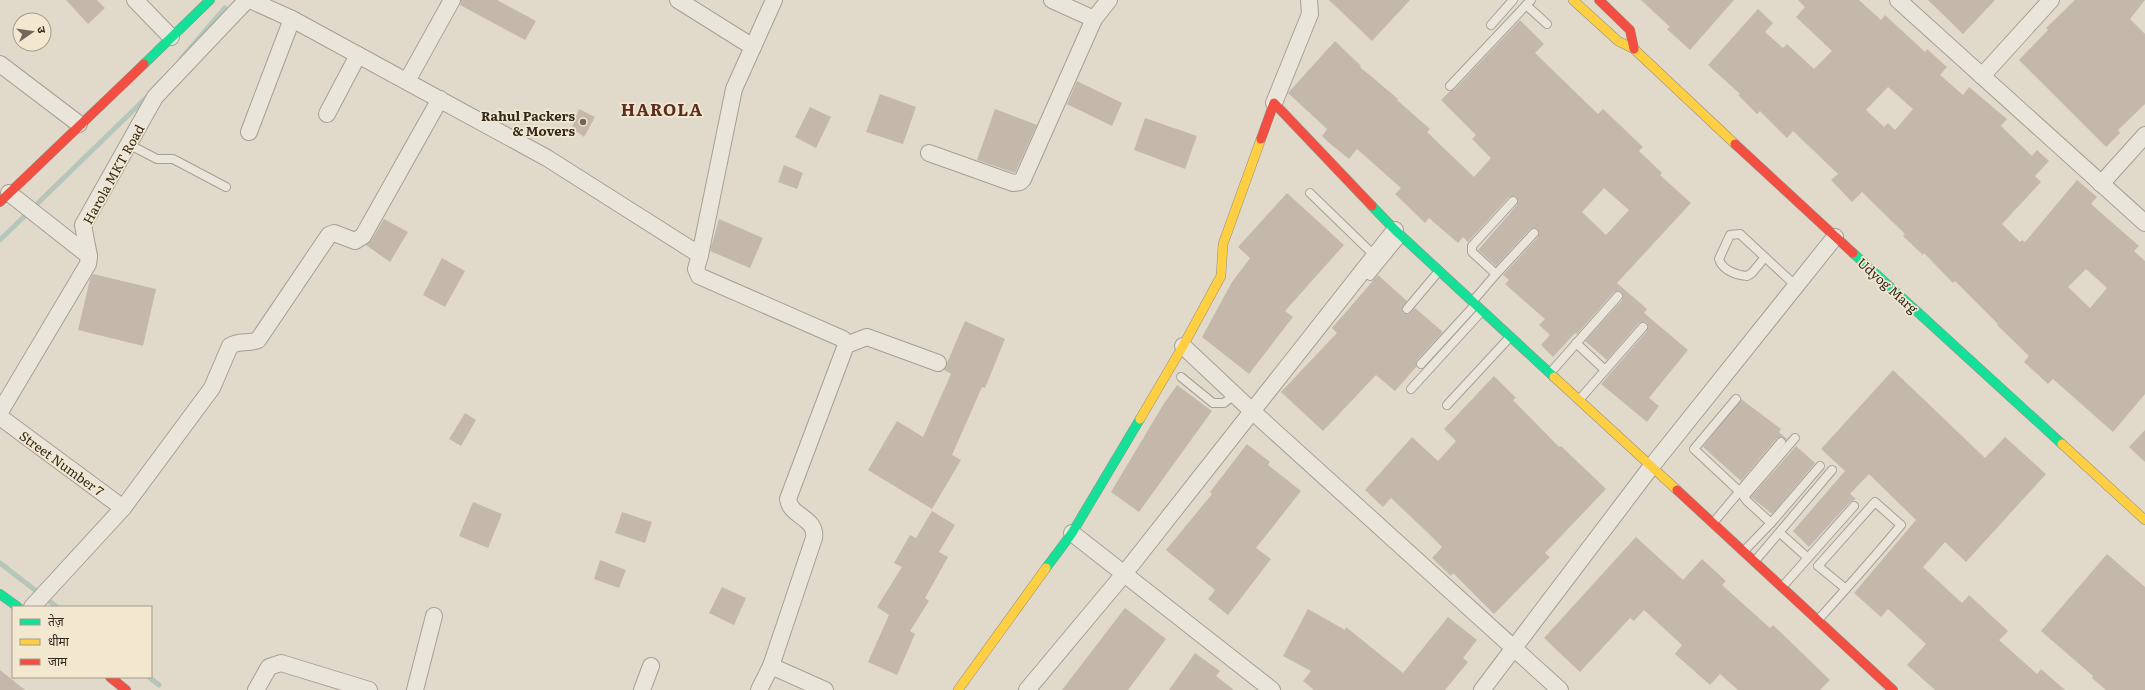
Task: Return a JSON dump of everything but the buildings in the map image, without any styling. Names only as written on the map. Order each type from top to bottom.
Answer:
[{"type":"street","points":[[136,0],[171,37]]},
{"type":"street","points":[[0,412],[88,264],[89,256],[44,221],[9,198],[79,124],[210,0]]},
{"type":"street","points":[[248,0],[292,19],[547,158],[700,255]]},
{"type":"street","name":"Harola MKT Road","points":[[89,256],[83,226],[130,145],[155,97],[248,0]]},
{"type":"street","points":[[407,81],[452,0]]},
{"type":"street","points":[[678,0],[753,47]]},
{"type":"street","points":[[759,690],[771,666],[815,534],[810,522],[789,506],[788,499],[846,345],[843,339],[699,276],[696,269],[734,89],[774,0]]},
{"type":"street","points":[[1052,0],[1094,19]]},
{"type":"street","points":[[929,153],[1013,183],[1020,182],[1023,179],[1094,19],[1109,0]]},
{"type":"street","points":[[961,689],[1072,533],[1183,346],[1221,276],[1223,246],[1274,103],[1310,14],[1309,0]]},
{"type":"street","name":"Udyog Marg","points":[[1573,0],[1618,41],[1634,49],[1835,237],[2145,520]]},
{"type":"street","points":[[1599,0],[1630,30],[1634,49]]},
{"type":"street","points":[[1898,0],[2145,223]]},
{"type":"street","points":[[1982,76],[2051,0]]},
{"type":"street","points":[[250,132],[292,19]]},
{"type":"street","points":[[327,114],[358,54]]},
{"type":"street","points":[[0,64],[79,124]]},
{"type":"street","points":[[33,606],[123,508],[212,388],[230,346],[234,343],[258,340],[329,235],[334,233],[355,241],[363,236],[440,99]]},
{"type":"street","points":[[1274,103],[1399,233],[1893,690]]},
{"type":"street","points":[[2101,184],[2145,135]]},
{"type":"street","points":[[1026,690],[1124,574],[1375,256],[1399,233]]},
{"type":"street","points":[[1482,690],[1651,467],[1835,237]]},
{"type":"street","points":[[846,345],[867,337],[938,363]]},
{"type":"street","points":[[1183,346],[1234,395],[1560,690]]},
{"type":"street","name":"Street Number 7","points":[[0,417],[123,508]]},
{"type":"street","points":[[1072,533],[1272,690]]},
{"type":"street","points":[[0,594],[17,606]]},
{"type":"street","points":[[415,690],[434,616]]},
{"type":"street","points":[[256,690],[269,667],[282,663],[369,690]]},
{"type":"street","points":[[642,690],[651,666]]},
{"type":"street","points":[[771,666],[825,690]]},
{"type":"street","points":[[111,678],[126,690]]},
{"type":"lane","points":[[1491,26],[1513,0]]},
{"type":"lane","points":[[1450,86],[1529,3],[1547,24]]},
{"type":"lane","points":[[130,145],[157,159],[173,159],[226,187]]},
{"type":"lane","points":[[1310,193],[1375,256]]},
{"type":"lane","points":[[1496,274],[1472,252],[1472,246],[1513,202]]},
{"type":"lane","points":[[1421,364],[1474,303],[1496,274],[1534,232]]},
{"type":"lane","points":[[1370,276],[1399,233]]},
{"type":"lane","points":[[1765,257],[1752,273],[1747,276],[1722,266],[1719,259],[1728,239],[1736,233],[1744,237],[1796,286]]},
{"type":"lane","points":[[1407,309],[1440,271]]},
{"type":"lane","points":[[1550,373],[1618,296]]},
{"type":"lane","points":[[1411,389],[1482,311]]},
{"type":"lane","points":[[1578,400],[1643,327]]},
{"type":"lane","points":[[1446,405],[1510,336]]},
{"type":"lane","points":[[1576,343],[1605,370]]},
{"type":"lane","points":[[1181,377],[1213,403],[1224,403],[1234,395]]},
{"type":"lane","points":[[1736,399],[1694,449],[1739,491]]},
{"type":"lane","points":[[1771,523],[1744,497],[1795,438]]},
{"type":"lane","points":[[1712,524],[1781,442]]},
{"type":"lane","points":[[1743,552],[1771,523],[1820,466]]},
{"type":"lane","points":[[1754,562],[1832,470]]},
{"type":"lane","points":[[1818,621],[1846,589],[1901,525],[1875,502],[1818,566],[1846,589]]},
{"type":"lane","points":[[1782,588],[1854,506]]},
{"type":"lane","points":[[1780,533],[1808,558]]},
{"type":"waterway","points":[[181,59],[225,8]]},
{"type":"waterway","points":[[0,240],[148,96]]},
{"type":"waterway","points":[[0,563],[56,606]]},
{"type":"waterway","points":[[150,678],[159,685]]},
{"type":"traffic: fast","points":[[144,64],[210,0]]},
{"type":"traffic: fast","points":[[1372,206],[1395,230],[1554,377]]},
{"type":"traffic: fast","points":[[1853,253],[2062,444]]},
{"type":"traffic: fast","points":[[1046,568],[1072,533],[1140,419]]},
{"type":"traffic: fast","points":[[0,594],[17,606]]},
{"type":"traffic: slow","points":[[1573,0],[1618,41],[1634,49],[1735,144]]},
{"type":"traffic: slow","points":[[1140,419],[1183,346],[1221,276],[1223,244],[1261,139]]},
{"type":"traffic: slow","points":[[1554,377],[1677,490]]},
{"type":"traffic: slow","points":[[2062,444],[2145,520]]},
{"type":"traffic: slow","points":[[958,690],[1046,568]]},
{"type":"traffic: jam","points":[[1599,0],[1630,30],[1634,49]]},
{"type":"traffic: jam","points":[[0,202],[144,64]]},
{"type":"traffic: jam","points":[[1261,139],[1274,103],[1372,206]]},
{"type":"traffic: jam","points":[[1735,144],[1853,253]]},
{"type":"traffic: jam","points":[[1677,490],[1893,690]]},
{"type":"traffic: jam","points":[[111,678],[126,690]]},
{"type":"place","name":"Rahul Packers & Movers","points":[[583,122]]},
{"type":"district","name":"HAROLA","points":[[662,108]]}]
